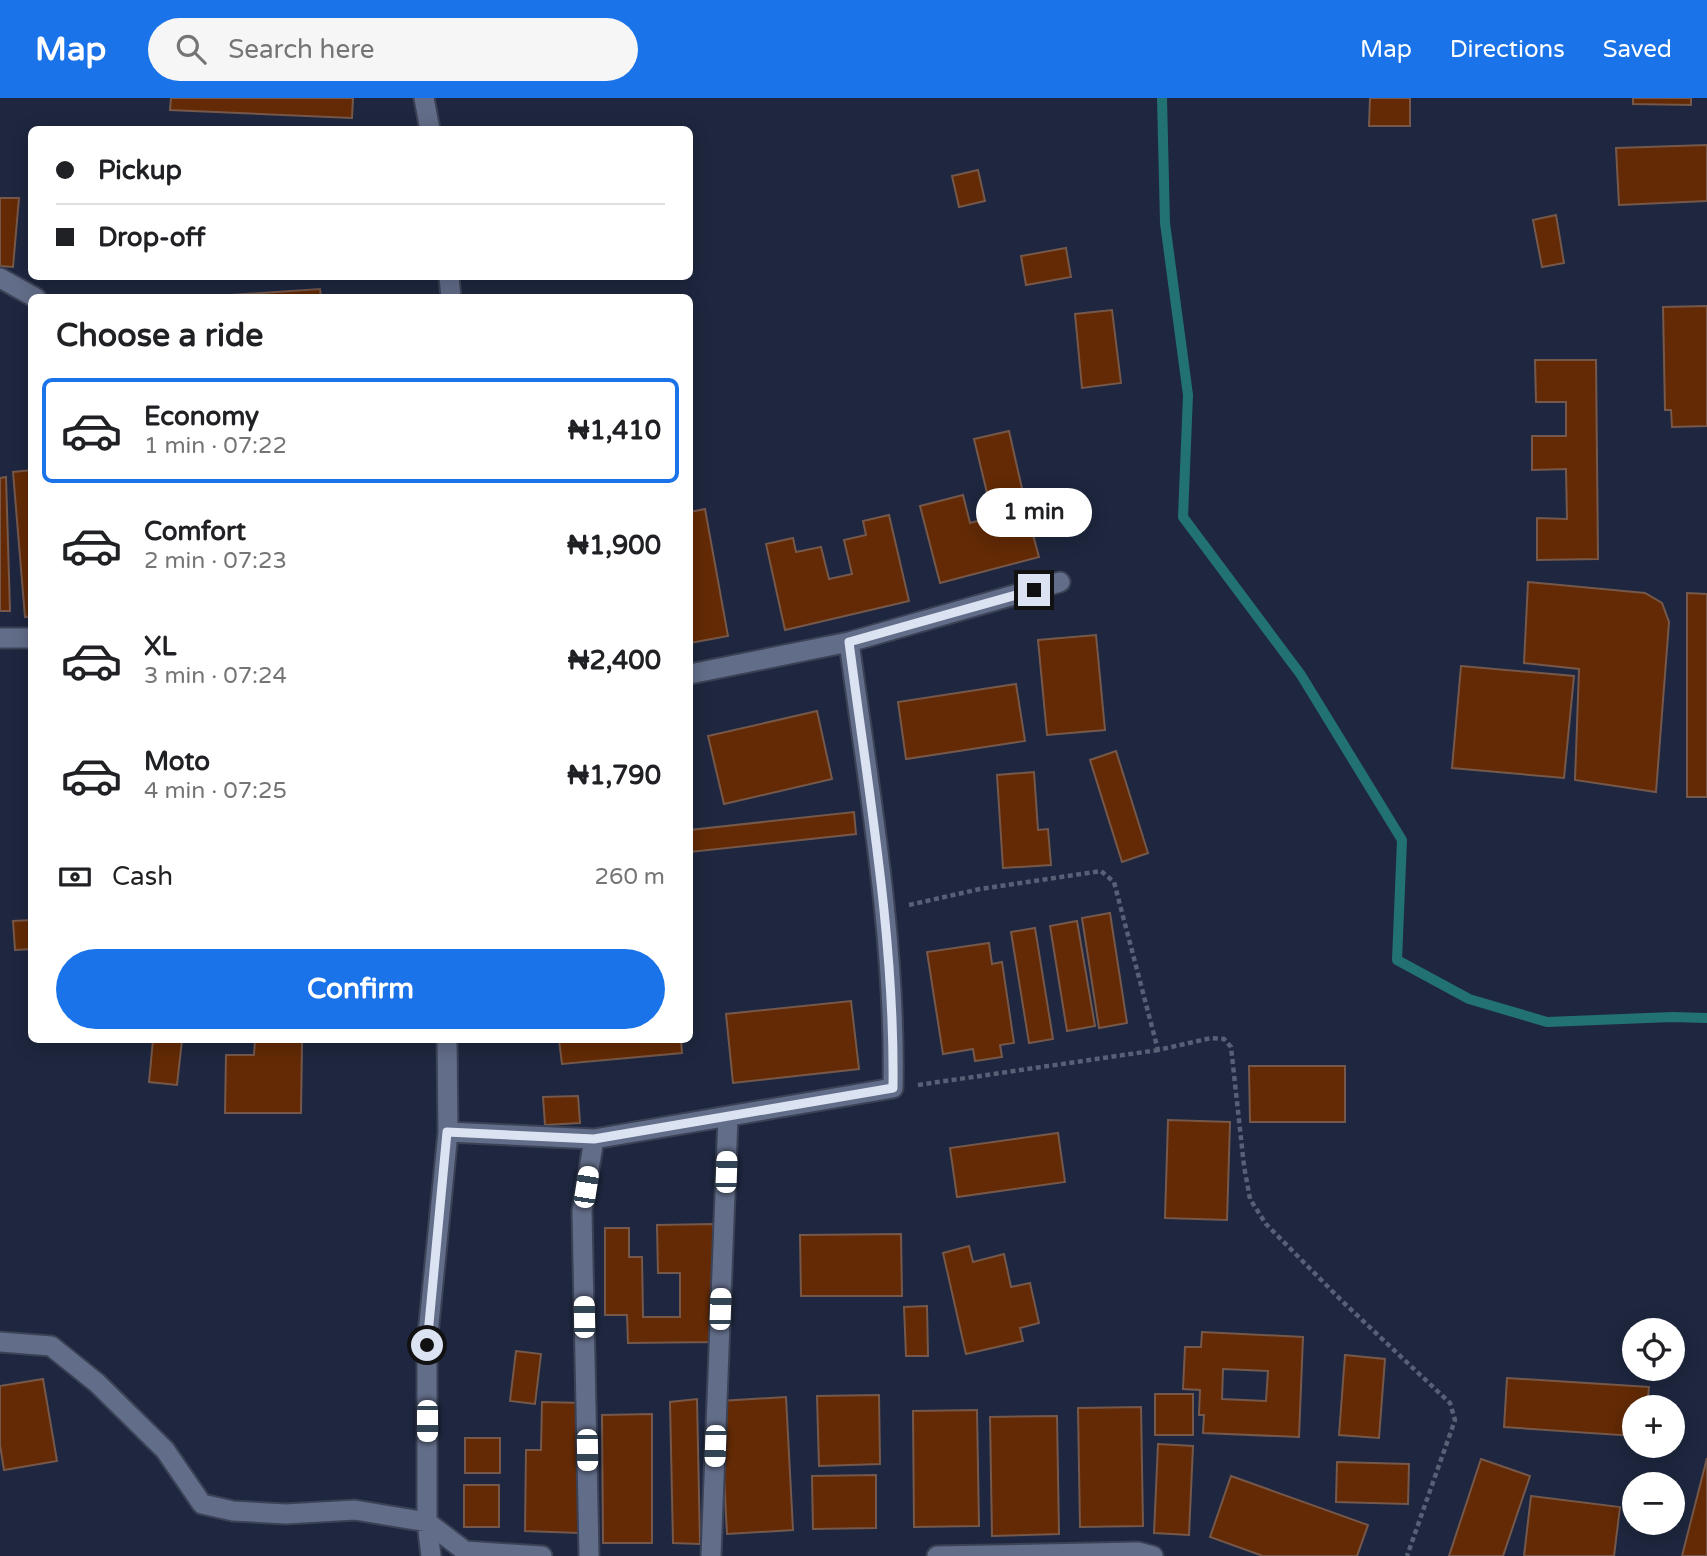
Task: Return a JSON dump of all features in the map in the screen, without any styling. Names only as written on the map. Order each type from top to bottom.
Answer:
[{"type":"street","points":[[424,98],[429,126]]},
{"type":"street","points":[[0,278],[29,294]]},
{"type":"street","points":[[693,673],[849,642],[1060,582]]},
{"type":"street","points":[[0,638],[28,638]]},
{"type":"street","points":[[447,1132],[594,1139],[893,1088],[894,1026],[885,910],[849,642]]},
{"type":"street","points":[[430,1556],[427,1522],[427,1345],[447,1132],[447,1043]]},
{"type":"street","points":[[711,1556],[728,1117]]},
{"type":"street","points":[[589,1556],[582,1211],[594,1139]]},
{"type":"street","points":[[0,1342],[51,1346],[97,1383],[165,1450],[202,1504],[233,1510],[286,1514],[355,1510],[427,1522],[465,1550],[542,1556]]},
{"type":"street","points":[[937,1556],[1138,1552],[1153,1556]]},
{"type":"path","points":[[885,910],[980,889],[1101,871],[1114,882],[1158,1050]]},
{"type":"path","points":[[893,1088],[1158,1050],[1211,1038],[1224,1039],[1231,1046],[1250,1199],[1266,1224],[1342,1301],[1450,1403],[1455,1420],[1407,1556]]},
{"type":"building","points":[[171,98],[353,98],[352,118],[170,110]]},
{"type":"building","points":[[1370,98],[1410,98],[1410,126],[1369,126]]},
{"type":"building","points":[[1633,98],[1691,98],[1691,105],[1633,104]]},
{"type":"building","points":[[1707,145],[1707,201],[1619,205],[1616,148]]},
{"type":"building","points":[[978,170],[985,201],[959,207],[952,176]]},
{"type":"building","points":[[0,198],[19,198],[13,267],[0,266]]},
{"type":"building","points":[[1556,215],[1564,263],[1542,267],[1533,220]]},
{"type":"building","points":[[1066,248],[1071,277],[1026,285],[1021,256]]},
{"type":"building","points":[[320,289],[321,294],[246,294]]},
{"type":"building","points":[[1707,306],[1707,426],[1672,427],[1671,410],[1665,410],[1663,307]]},
{"type":"building","points":[[1112,310],[1121,383],[1082,388],[1075,314]]},
{"type":"building","points":[[1535,360],[1596,360],[1598,559],[1537,560],[1537,518],[1567,519],[1566,469],[1532,470],[1532,436],[1566,436],[1566,402],[1536,402]]},
{"type":"building","points":[[1009,431],[1023,493],[989,501],[974,439]]},
{"type":"building","points":[[28,470],[28,617],[25,617],[13,472]]},
{"type":"building","points":[[6,477],[10,611],[0,611],[0,478]]},
{"type":"building","points":[[963,495],[970,523],[1015,511],[1019,523],[1029,520],[1039,557],[940,583],[920,506]]},
{"type":"building","points":[[705,509],[728,636],[693,642],[693,511]]},
{"type":"building","points":[[889,515],[909,601],[785,630],[766,544],[793,538],[796,552],[821,547],[829,579],[852,574],[844,540],[866,535],[863,521]]},
{"type":"building","points":[[1528,582],[1645,593],[1662,603],[1669,622],[1656,792],[1575,780],[1579,669],[1524,663]]},
{"type":"building","points":[[1687,593],[1707,594],[1707,797],[1687,797]]},
{"type":"building","points":[[1096,635],[1105,730],[1047,735],[1038,640]]},
{"type":"building","points":[[1461,666],[1574,676],[1564,778],[1452,768]]},
{"type":"building","points":[[1016,684],[1025,741],[906,759],[898,702]]},
{"type":"building","points":[[817,711],[832,779],[724,804],[708,736]]},
{"type":"building","points":[[1116,751],[1148,853],[1122,862],[1090,760]]},
{"type":"building","points":[[1034,772],[1038,830],[1048,829],[1051,865],[1003,868],[997,775]]},
{"type":"building","points":[[854,812],[856,834],[693,852],[693,830]]},
{"type":"building","points":[[1110,913],[1127,1023],[1099,1028],[1082,918]]},
{"type":"building","points":[[28,920],[28,949],[15,950],[13,921]]},
{"type":"building","points":[[1077,921],[1095,1026],[1067,1031],[1050,926]]},
{"type":"building","points":[[1035,928],[1053,1039],[1029,1043],[1011,932]]},
{"type":"building","points":[[989,943],[992,964],[1002,962],[1014,1043],[1000,1045],[1002,1057],[975,1061],[973,1049],[943,1054],[927,952]]},
{"type":"building","points":[[851,1001],[859,1069],[733,1083],[726,1014]]},
{"type":"building","points":[[153,1043],[182,1043],[177,1085],[149,1082]]},
{"type":"building","points":[[255,1043],[302,1043],[301,1113],[225,1113],[226,1055],[254,1055]]},
{"type":"building","points":[[559,1043],[681,1043],[682,1053],[562,1064]]},
{"type":"building","points":[[1249,1066],[1345,1066],[1345,1122],[1250,1122]]},
{"type":"building","points":[[578,1096],[580,1123],[545,1125],[543,1097]]},
{"type":"building","points":[[1168,1120],[1230,1122],[1227,1220],[1165,1218]]},
{"type":"building","points":[[1058,1133],[1065,1182],[957,1197],[950,1148]]},
{"type":"building","points":[[713,1224],[714,1342],[628,1343],[627,1315],[605,1315],[605,1228],[629,1228],[629,1257],[642,1257],[643,1317],[680,1317],[680,1273],[658,1273],[657,1225]]},
{"type":"building","points":[[901,1234],[902,1296],[801,1296],[800,1235]]},
{"type":"building","points":[[969,1246],[973,1262],[1004,1254],[1011,1287],[1030,1283],[1039,1323],[1020,1328],[1023,1341],[966,1354],[943,1253]]},
{"type":"building","points":[[927,1306],[928,1356],[906,1356],[904,1307]]},
{"type":"building","points":[[1202,1332],[1303,1337],[1299,1437],[1203,1433],[1204,1415],[1199,1415],[1200,1390],[1183,1389],[1185,1347],[1201,1347]],"holes":[[[1223,1369],[1268,1371],[1266,1401],[1222,1399]]]},
{"type":"building","points":[[516,1351],[541,1354],[535,1404],[510,1401]]},
{"type":"building","points":[[1345,1355],[1385,1359],[1379,1438],[1339,1435]]},
{"type":"building","points":[[1507,1378],[1649,1387],[1648,1395],[1622,1395],[1622,1435],[1504,1427]]},
{"type":"building","points":[[43,1379],[57,1461],[4,1470],[0,1445],[0,1386]]},
{"type":"building","points":[[1155,1394],[1193,1394],[1193,1435],[1155,1435]]},
{"type":"building","points":[[879,1395],[880,1464],[819,1466],[817,1396]]},
{"type":"building","points":[[786,1397],[793,1530],[727,1534],[720,1401]]},
{"type":"building","points":[[697,1399],[700,1544],[673,1543],[670,1402]]},
{"type":"building","points":[[542,1402],[584,1403],[580,1533],[525,1531],[526,1450],[541,1450]]},
{"type":"building","points":[[1141,1407],[1143,1526],[1080,1527],[1078,1408]]},
{"type":"building","points":[[977,1410],[979,1526],[914,1527],[913,1411]]},
{"type":"building","points":[[652,1414],[652,1543],[603,1543],[602,1415]]},
{"type":"building","points":[[1057,1416],[1059,1534],[992,1536],[990,1417]]},
{"type":"building","points":[[465,1438],[500,1438],[500,1473],[465,1473]]},
{"type":"building","points":[[1158,1444],[1193,1446],[1189,1535],[1154,1533]]},
{"type":"building","points":[[1707,1458],[1707,1556],[1682,1556]]},
{"type":"building","points":[[1481,1459],[1530,1476],[1503,1556],[1449,1556]]},
{"type":"building","points":[[1337,1462],[1409,1464],[1408,1504],[1336,1502]]},
{"type":"building","points":[[876,1475],[876,1528],[813,1529],[812,1476]]},
{"type":"building","points":[[1231,1476],[1368,1525],[1357,1556],[1263,1556],[1210,1537]]},
{"type":"building","points":[[464,1485],[499,1485],[499,1527],[464,1527]]},
{"type":"building","points":[[1531,1496],[1620,1507],[1614,1556],[1524,1556]]},
{"type":"waterway","points":[[1162,98],[1165,223],[1188,395],[1183,517],[1301,675],[1402,840],[1397,960],[1469,999],[1547,1022],[1707,1018]]},
{"type":"route","points":[[427,1345],[447,1132],[594,1139],[893,1088],[894,1026],[885,910],[849,642],[1034,590]]}]
